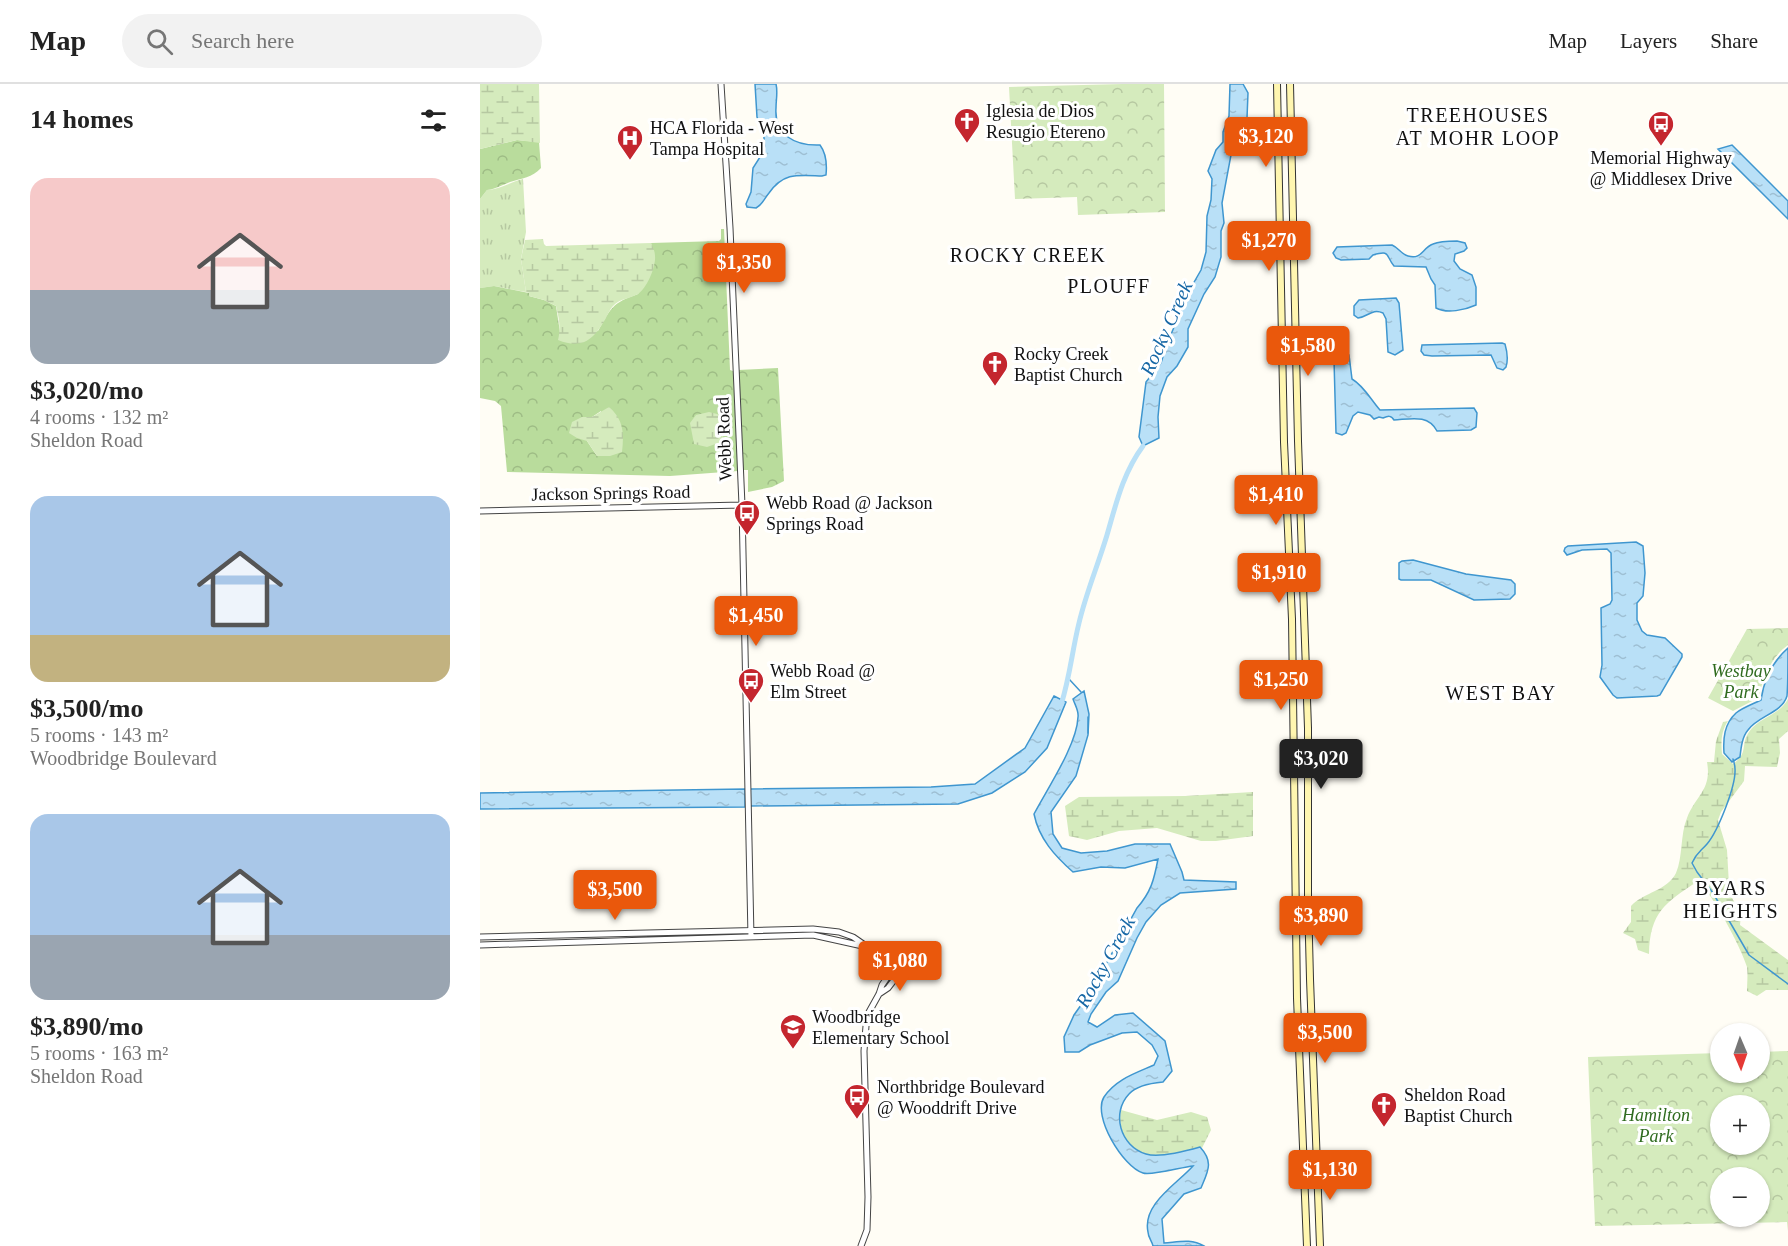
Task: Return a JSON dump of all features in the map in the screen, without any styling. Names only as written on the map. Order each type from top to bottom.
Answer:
[{"type":"main road","points":[[1277,84],[1284,442],[1292,619],[1297,998],[1307,1246]]},
{"type":"main road","points":[[1290,84],[1308,728],[1308,899],[1320,1246]]},
{"type":"main road","points":[[1302,1127],[1315,1126]]},
{"type":"street","name":"Webb Road","points":[[721,84],[730,228],[742,505],[751,934]]},
{"type":"street","name":"Jackson Springs Road","points":[[480,511],[742,505]]},
{"type":"street","points":[[480,945],[751,934],[813,929],[839,932],[852,937],[895,966],[882,985],[869,1012],[865,1037],[868,1197],[867,1230],[861,1246]]},
{"type":"street","points":[[480,937],[751,934]]},
{"type":"street","points":[[879,994],[888,988],[901,970]]},
{"type":"green space","points":[[480,84],[539,84],[540,143],[517,140],[480,149]]},
{"type":"green space","points":[[1164,84],[1165,212],[1078,215],[1077,197],[1015,199],[1009,87]]},
{"type":"green space","points":[[517,140],[539,142],[541,168],[530,176],[487,190],[480,199],[480,149]]},
{"type":"green space","points":[[523,179],[526,232],[521,259],[526,292],[494,286],[480,288],[480,199],[487,190]]},
{"type":"green space","points":[[721,229],[724,229],[730,370],[733,371],[738,471],[670,476],[507,472],[501,406],[495,401],[480,398],[480,288],[494,286],[529,293],[529,296],[556,306],[560,332],[598,331],[613,307],[638,294],[646,281],[654,265],[651,243],[719,241]],"holes":[[[601,411],[597,456],[587,441],[582,417],[592,417]]]},
{"type":"green space","points":[[543,239],[546,246],[651,243],[655,254],[654,266],[648,282],[641,291],[635,296],[616,303],[592,337],[581,343],[567,343],[558,340],[559,323],[556,306],[529,296],[526,292],[521,259],[525,240]]},
{"type":"green space","points":[[778,368],[784,481],[772,487],[748,492],[748,470],[743,470],[738,370]]},
{"type":"green space","points":[[609,407],[618,417],[622,428],[622,452],[610,456],[597,456],[587,441],[569,433],[572,422],[582,417],[592,417]]},
{"type":"green space","points":[[709,412],[721,415],[727,427],[721,442],[707,447],[694,444],[690,423],[696,415]]},
{"type":"green space","name":"Westbay Park","points":[[1788,628],[1788,645],[1772,662],[1765,675],[1758,698],[1733,711],[1708,698],[1747,629]]},
{"type":"green space","points":[[1788,699],[1788,731],[1779,739],[1780,753],[1777,767],[1745,766],[1744,781],[1721,812],[1718,820],[1727,850],[1732,898],[1741,914],[1740,925],[1788,960],[1788,990],[1766,990],[1757,996],[1747,991],[1747,967],[1739,948],[1726,922],[1698,881],[1668,903],[1656,918],[1652,928],[1649,954],[1638,950],[1635,939],[1623,933],[1631,922],[1631,906],[1642,897],[1667,884],[1676,873],[1685,825],[1705,786],[1708,772],[1707,762],[1714,762],[1716,741],[1723,722],[1728,721],[1722,737],[1722,754],[1733,764],[1741,756],[1746,737],[1753,727],[1780,709]]},
{"type":"green space","points":[[1253,792],[1253,836],[1201,841],[1157,828],[1119,831],[1087,840],[1069,836],[1065,806],[1079,797],[1185,796]]},
{"type":"green space","name":"Hamilton Park","points":[[1788,1051],[1788,1231],[1787,1222],[1770,1222],[1770,1167],[1710,1167],[1710,1224],[1595,1226],[1588,1057],[1710,1053],[1710,1083],[1770,1083],[1770,1052]]},
{"type":"green space","points":[[1121,1110],[1157,1120],[1191,1112],[1207,1117],[1211,1130],[1202,1148],[1173,1154],[1148,1155],[1128,1142],[1121,1127]]},
{"type":"water","points":[[755,84],[776,84],[776,117],[782,132],[795,141],[820,145],[825,155],[826,167],[826,175],[792,176],[780,181],[756,208],[747,207],[746,204],[751,192],[753,168],[765,146],[763,130],[757,117]]},
{"type":"water","points":[[1230,84],[1243,84],[1248,93],[1247,118],[1235,129],[1231,139],[1231,155],[1222,203],[1224,223],[1221,231],[1221,257],[1215,277],[1204,294],[1188,329],[1188,347],[1177,366],[1167,377],[1160,396],[1159,438],[1143,446],[1139,437],[1146,382],[1161,363],[1189,291],[1201,270],[1206,252],[1207,216],[1211,200],[1212,179],[1208,171],[1216,150],[1223,142],[1223,132],[1229,116]]},
{"type":"water","points":[[1732,145],[1788,201],[1788,219],[1718,149]]},
{"type":"water","points":[[1457,241],[1465,243],[1467,248],[1455,254],[1454,261],[1460,269],[1472,275],[1476,287],[1476,305],[1456,311],[1436,308],[1435,285],[1426,267],[1394,266],[1385,253],[1373,255],[1369,259],[1341,260],[1333,253],[1337,247],[1392,245],[1413,257],[1436,243]]},
{"type":"water","points":[[1396,298],[1399,303],[1403,350],[1395,355],[1388,352],[1386,319],[1383,313],[1373,312],[1358,318],[1354,315],[1354,306],[1359,300]]},
{"type":"water","points":[[1505,344],[1507,356],[1506,367],[1503,370],[1497,368],[1491,355],[1432,356],[1424,355],[1421,351],[1422,345]]},
{"type":"water","points":[[1349,355],[1352,379],[1364,389],[1380,410],[1474,408],[1477,413],[1476,427],[1471,430],[1437,431],[1424,420],[1394,420],[1389,416],[1374,419],[1370,415],[1358,412],[1353,416],[1346,433],[1342,435],[1336,433],[1334,360],[1339,356]]},
{"type":"water","points":[[1636,542],[1643,546],[1645,573],[1643,596],[1637,603],[1637,620],[1642,631],[1647,635],[1665,638],[1682,654],[1682,657],[1660,695],[1617,698],[1600,677],[1602,665],[1601,608],[1610,604],[1612,600],[1611,553],[1607,549],[1582,550],[1567,555],[1564,551],[1568,546]]},
{"type":"water","points":[[1413,560],[1466,574],[1511,580],[1515,584],[1515,594],[1510,599],[1474,600],[1431,580],[1399,579],[1399,563]]},
{"type":"water","points":[[1788,648],[1787,696],[1780,707],[1752,725],[1743,739],[1740,757],[1732,762],[1724,753],[1724,737],[1729,722],[1738,711],[1761,700],[1770,671],[1777,659]]},
{"type":"water","points":[[1084,691],[1089,714],[1088,735],[1076,776],[1051,812],[1053,834],[1062,848],[1081,853],[1107,851],[1135,844],[1170,844],[1184,880],[1236,882],[1236,889],[1180,893],[1161,905],[1146,922],[1118,981],[1106,992],[1088,1022],[1097,1027],[1115,1015],[1133,1013],[1165,1041],[1172,1071],[1163,1082],[1140,1087],[1129,1094],[1120,1110],[1121,1128],[1130,1144],[1146,1154],[1165,1155],[1200,1147],[1204,1152],[1208,1167],[1201,1188],[1184,1194],[1162,1219],[1164,1243],[1189,1241],[1204,1246],[1153,1246],[1148,1234],[1150,1212],[1155,1204],[1193,1166],[1147,1174],[1135,1169],[1112,1140],[1102,1116],[1101,1105],[1104,1097],[1114,1086],[1127,1077],[1154,1065],[1158,1056],[1152,1045],[1137,1032],[1122,1033],[1090,1045],[1079,1052],[1065,1052],[1064,1037],[1074,1015],[1091,991],[1137,908],[1149,891],[1158,859],[1125,868],[1101,867],[1073,872],[1054,853],[1036,823],[1034,814],[1073,740],[1078,715],[1073,699]]},
{"type":"water","points":[[1054,696],[1066,702],[1047,748],[1025,772],[992,793],[958,804],[750,806],[750,789],[931,787],[975,784],[1025,748]]},
{"type":"water","points":[[745,789],[745,807],[480,809],[480,793]]},
{"type":"waterway","points":[[1061,705],[1085,601],[1121,489],[1130,467],[1143,446]]},
{"type":"waterway","name":"Rocky Creek","points":[[1069,679],[1081,692]]},
{"type":"waterway","name":"Rocky Creek","points":[[1088,717],[1088,733]]},
{"type":"waterway","points":[[1733,759],[1735,777],[1726,808],[1711,838],[1692,863],[1713,893],[1749,955],[1788,984]]},
{"type":"place","name":"Iglesia de Dios Resugio Etereno","points":[[967,144]]},
{"type":"place","name":"Memorial Highway @ Middlesex Drive","points":[[1661,147]]},
{"type":"place","name":"HCA Florida - West Tampa Hospital","points":[[630,161]]},
{"type":"place","name":"Rocky Creek Baptist Church","points":[[995,387]]},
{"type":"place","name":"Webb Road @ Jackson Springs Road","points":[[747,536]]},
{"type":"place","name":"Webb Road @ Elm Street","points":[[751,704]]},
{"type":"place","name":"Woodbridge Elementary School","points":[[793,1050]]},
{"type":"place","name":"Northbridge Boulevard @ Wooddrift Drive","points":[[857,1120]]},
{"type":"place","name":"Sheldon Road Baptist Church","points":[[1384,1128]]},
{"type":"district","name":"TREEHOUSES AT MOHR LOOP","points":[[1478,126]]},
{"type":"district","name":"ROCKY CREEK","points":[[1028,255]]},
{"type":"district","name":"PLOUFF","points":[[1109,286]]},
{"type":"district","name":"WEST BAY","points":[[1501,693]]},
{"type":"district","name":"BYARS HEIGHTS","points":[[1731,900]]}]
